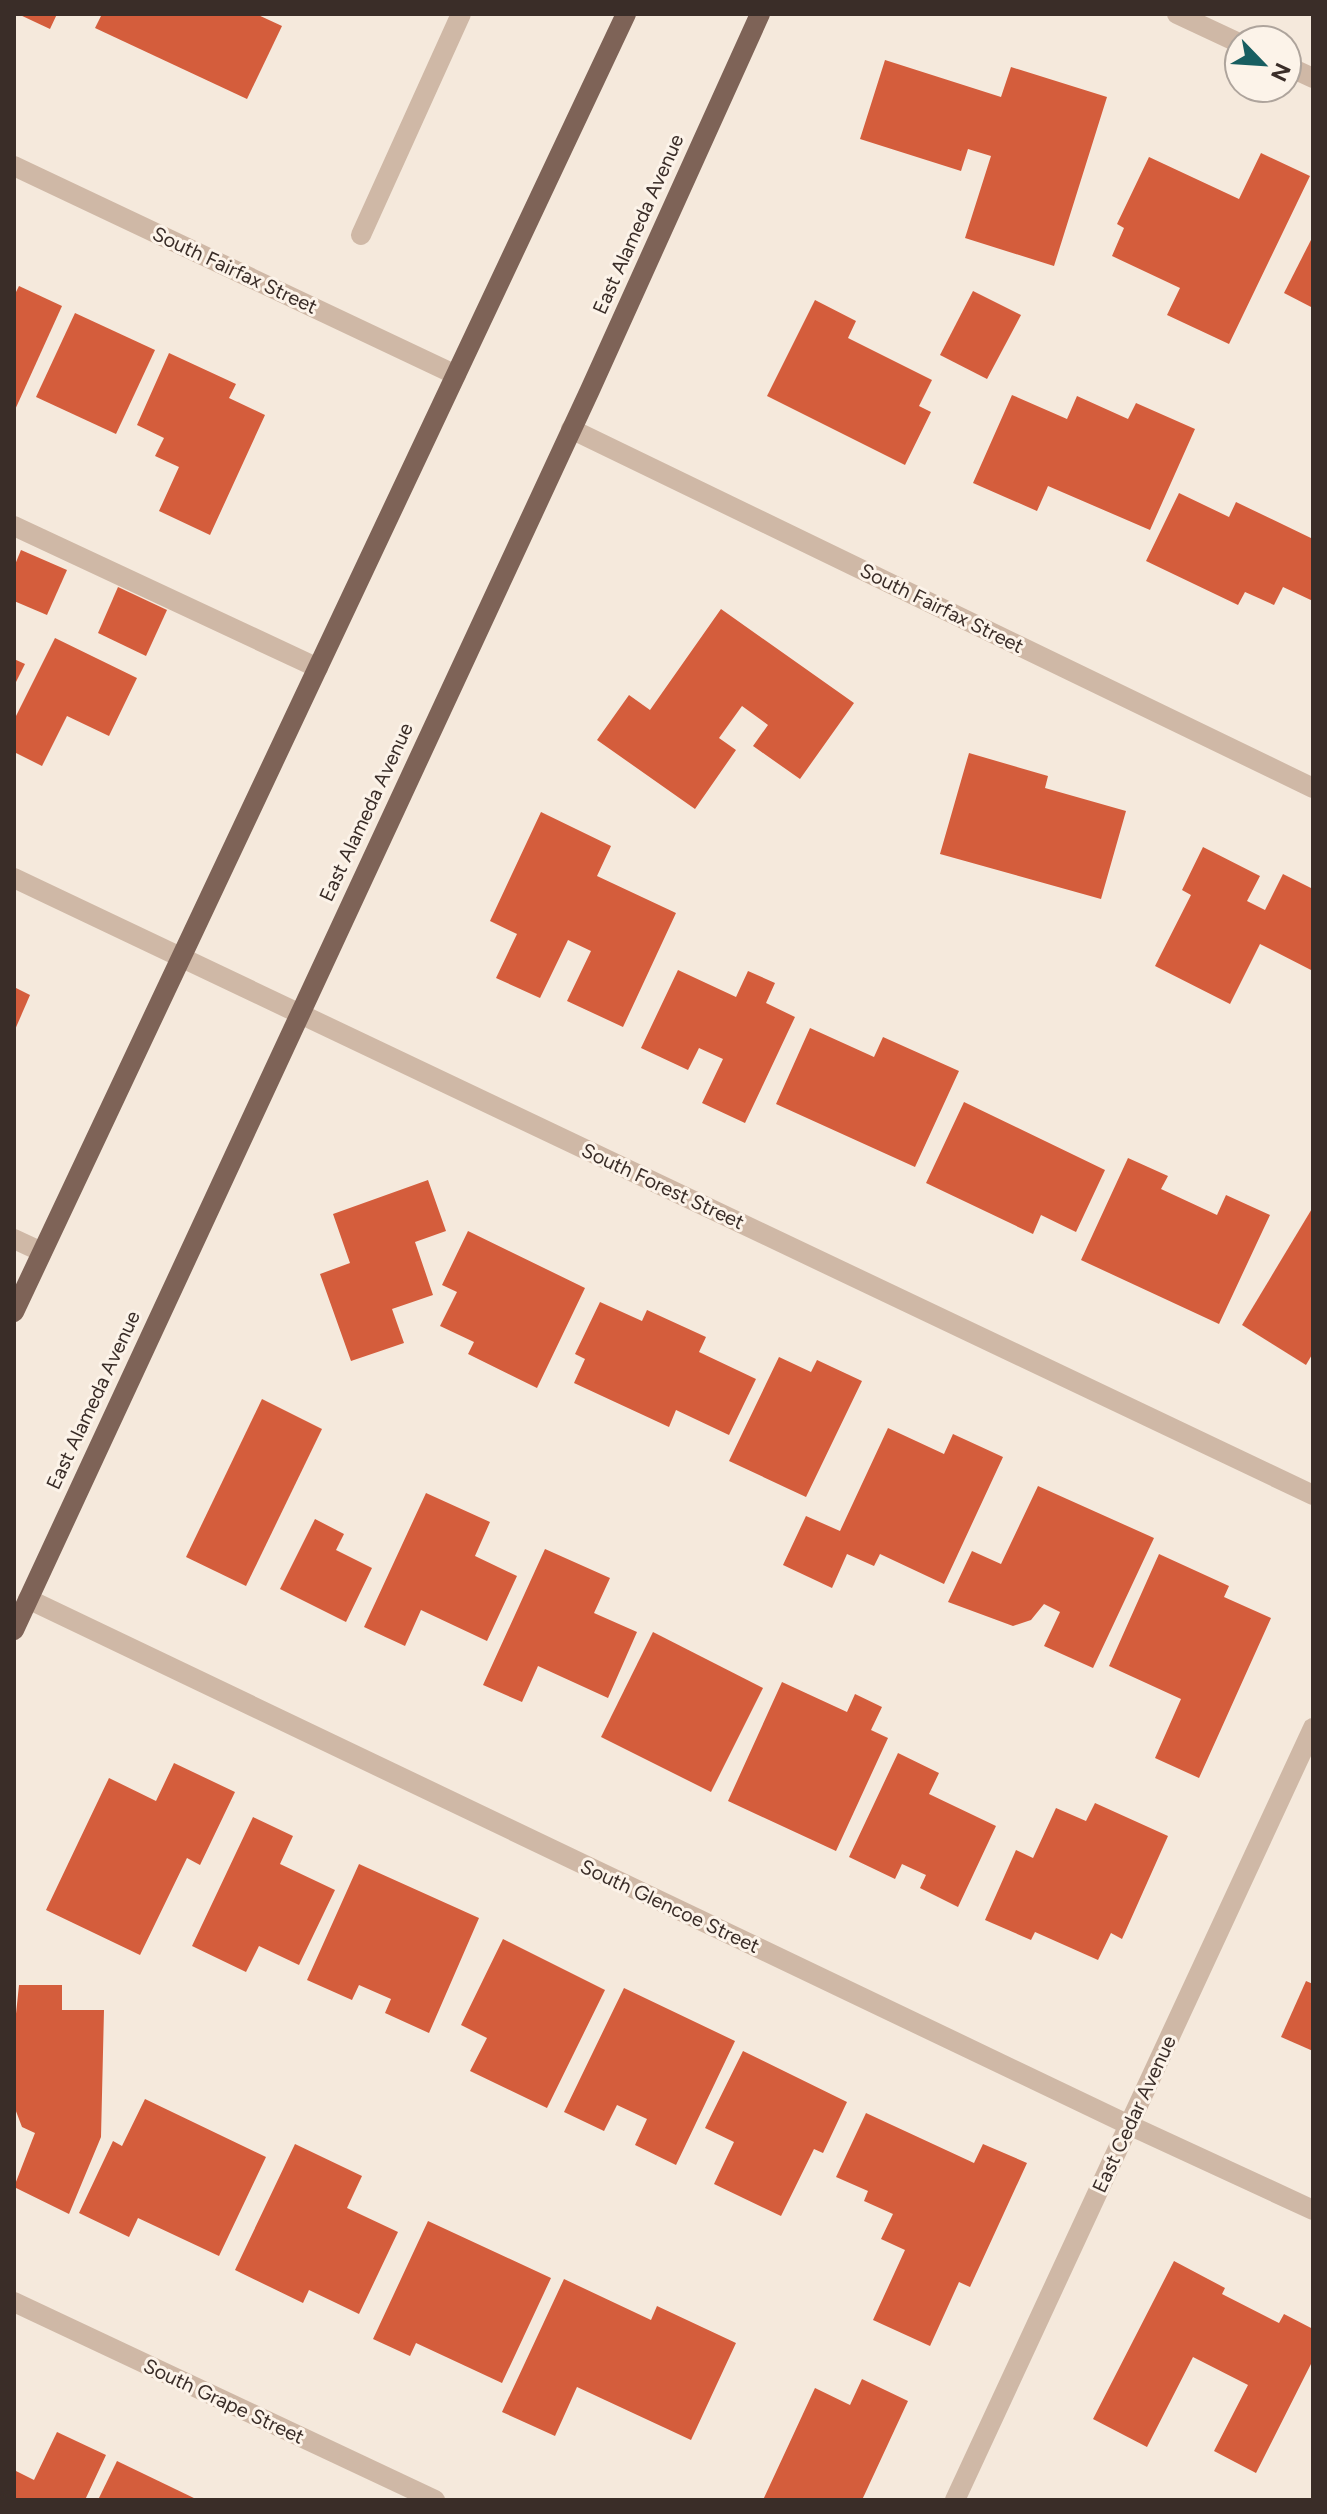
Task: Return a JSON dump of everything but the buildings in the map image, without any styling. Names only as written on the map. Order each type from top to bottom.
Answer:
[{"type":"main road","points":[[14,1312],[626,14]]},
{"type":"main road","name":"East Alameda Avenue","points":[[14,1630],[760,14]]},
{"type":"street","points":[[361,235],[461,14]]},
{"type":"street","points":[[1177,14],[1223,36]]},
{"type":"street","name":"South Fairfax Street","points":[[14,166],[456,375]]},
{"type":"street","name":"South Fairfax Street","points":[[571,429],[1313,788]]},
{"type":"street","points":[[14,526],[318,668]]},
{"type":"street","name":"South Forest Street","points":[[14,878],[1313,1495]]},
{"type":"street","points":[[14,1239],[42,1252]]},
{"type":"street","name":"South Glencoe Street","points":[[28,1599],[1313,2210]]},
{"type":"street","name":"East Cedar Avenue","points":[[955,2500],[1313,1728]]},
{"type":"street","name":"South Grape Street","points":[[14,2302],[435,2500]]}]
